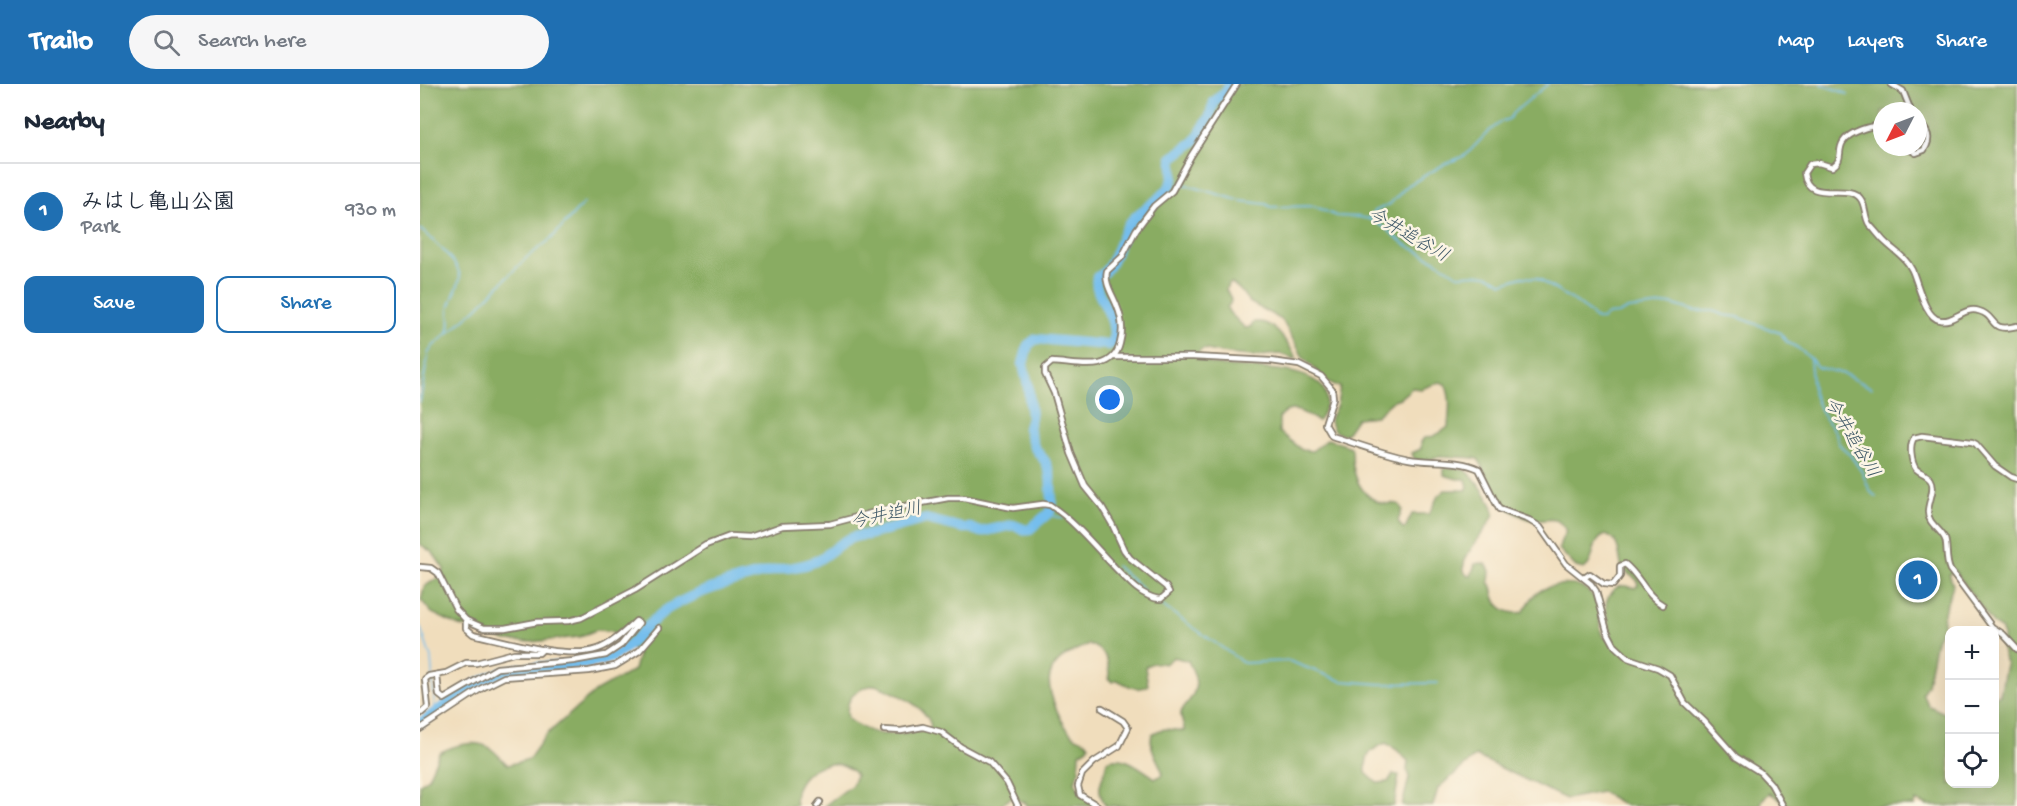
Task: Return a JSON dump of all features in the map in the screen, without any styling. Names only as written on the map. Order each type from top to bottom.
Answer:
[{"type":"street","points":[[420,567],[431,568],[438,573],[456,609],[466,620],[475,625],[493,628],[581,618],[635,590],[706,546],[730,536],[750,537],[782,526],[830,524],[879,511],[948,498],[964,498],[1013,508],[1050,505],[1137,588],[1161,600],[1169,592],[1166,587],[1130,558],[1107,515],[1085,486],[1071,453],[1045,369],[1052,362],[1106,364],[1114,357],[1121,339],[1121,318],[1107,281],[1107,271],[1122,257],[1136,230],[1154,206],[1172,191],[1191,156],[1237,84]]},
{"type":"street","points":[[1892,84],[1903,91],[1907,102]]},
{"type":"street","points":[[1873,126],[1847,137],[1841,144],[1841,157],[1836,165],[1814,163],[1806,168],[1804,173],[1806,182],[1814,189],[1825,192],[1851,192],[1859,196],[1867,221],[1885,243],[1897,250],[1909,265],[1928,310],[1936,319],[1945,321],[1967,311],[1976,310],[1984,313],[1998,327],[2017,326]]},
{"type":"street","points":[[1927,132],[1929,141],[1927,146]]},
{"type":"street","points":[[1114,357],[1193,357],[1271,361],[1299,365],[1316,372],[1332,388],[1332,403],[1325,424],[1332,436],[1388,454],[1466,465],[1479,469],[1499,509],[1529,520],[1540,527],[1566,564],[1596,591],[1606,631],[1615,646],[1628,658],[1659,668],[1670,675],[1685,703],[1736,757],[1760,772],[1771,784],[1783,806]]},
{"type":"street","points":[[2017,479],[2002,472],[1972,442],[1922,436],[1914,438],[1911,442],[1913,464],[1917,470],[1930,477],[1933,483],[1928,513],[1931,522],[1945,539],[1947,563],[1950,570],[1992,627],[2003,634],[2017,650]]},
{"type":"street","points":[[1584,578],[1590,574],[1604,584],[1613,585],[1620,576],[1620,566],[1625,564],[1642,582],[1651,597],[1663,605]]},
{"type":"street","points":[[429,676],[439,696],[444,699],[497,668],[573,661],[606,655],[621,645],[639,622],[636,621],[611,642],[595,650],[543,649],[473,634],[466,628],[466,620]]},
{"type":"street","points":[[420,729],[482,688],[504,677],[589,671],[615,666],[639,651],[659,628]]},
{"type":"street","points":[[429,676],[446,673],[466,663],[476,663],[514,653],[539,653],[543,649]]},
{"type":"street","points":[[420,714],[428,707],[425,686],[429,676]]},
{"type":"street","points":[[1098,806],[1082,797],[1078,791],[1078,783],[1082,774],[1094,762],[1119,746],[1128,727],[1123,721],[1102,708]]},
{"type":"street","points":[[884,730],[900,731],[923,727],[941,732],[961,747],[990,762],[1007,783],[1018,806]]},
{"type":"green space","points":[[420,84],[2017,84],[2017,806],[1928,806],[1916,801],[1915,806],[1790,806],[1770,793],[1763,799],[1760,806],[1626,806],[1602,792],[1566,799],[1476,756],[1438,788],[1433,806],[1402,806],[1409,778],[1408,761],[1386,743],[1376,748],[1367,757],[1366,773],[1377,783],[1388,782],[1393,774],[1399,775],[1394,806],[1106,806],[1100,793],[1100,784],[1107,761],[1126,760],[1155,778],[1163,774],[1151,745],[1152,734],[1164,729],[1184,731],[1181,713],[1195,691],[1196,681],[1188,661],[1174,657],[1165,664],[1155,663],[1145,667],[1148,685],[1144,687],[1132,687],[1117,680],[1112,682],[1109,679],[1106,657],[1100,650],[1089,644],[1060,660],[1052,670],[1049,683],[1056,708],[1065,725],[1074,736],[1089,745],[1080,753],[1079,770],[1075,782],[1081,793],[1097,806],[1027,806],[1026,803],[1012,797],[1000,806],[824,806],[852,785],[856,775],[848,768],[838,764],[827,764],[807,774],[800,782],[796,793],[796,806],[420,806],[420,784],[428,778],[439,753],[458,746],[478,744],[490,748],[508,765],[529,759],[546,735],[596,691],[634,670],[638,655],[612,631],[596,630],[579,637],[531,642],[506,641],[478,630],[459,626],[432,613],[421,600],[424,587],[443,574],[444,569],[433,553],[420,544]],"holes":[[[1232,283],[1249,302],[1282,320],[1303,357],[1328,382],[1340,387],[1337,405],[1330,419],[1331,426],[1336,432],[1346,434],[1357,418],[1376,416],[1412,388],[1421,389],[1440,382],[1445,384],[1449,400],[1448,427],[1424,438],[1421,442],[1421,449],[1412,453],[1416,460],[1438,457],[1478,459],[1500,501],[1507,507],[1526,518],[1556,520],[1562,525],[1566,531],[1559,549],[1576,567],[1584,569],[1591,561],[1597,542],[1606,535],[1611,538],[1617,545],[1622,569],[1637,580],[1638,585],[1635,588],[1617,587],[1609,596],[1606,613],[1611,637],[1607,639],[1602,635],[1596,602],[1583,588],[1559,585],[1543,589],[1531,599],[1523,612],[1514,613],[1502,608],[1496,601],[1489,582],[1490,571],[1486,564],[1475,564],[1471,576],[1468,576],[1464,570],[1464,563],[1494,513],[1483,490],[1466,471],[1455,468],[1444,469],[1444,475],[1466,479],[1468,487],[1466,490],[1445,490],[1438,496],[1429,514],[1412,514],[1403,529],[1398,521],[1402,510],[1400,505],[1381,503],[1362,489],[1354,472],[1351,447],[1328,439],[1312,451],[1302,450],[1279,432],[1279,418],[1288,411],[1298,411],[1318,421],[1326,401],[1323,388],[1311,379],[1295,373],[1220,366],[1197,358],[1195,355],[1203,349],[1239,355],[1278,354],[1293,359],[1297,358],[1274,328],[1261,322],[1254,322],[1250,327],[1245,328],[1229,312],[1227,307],[1231,299],[1226,290],[1228,284]],[[875,685],[908,700],[923,712],[931,727],[928,730],[887,734],[869,731],[848,719],[848,705],[853,695]]]},
{"type":"waterway","name":"今井迫川","points":[[420,723],[461,694],[494,675],[519,668],[584,664],[610,658],[625,648],[662,613],[681,601],[732,582],[811,563],[852,538],[926,519],[980,532],[1013,525],[1026,530],[1030,529],[1050,512],[1052,501],[1050,473],[1045,461],[1034,447],[1028,428],[1031,417],[1028,385],[1023,364],[1028,345],[1036,339],[1109,345],[1113,342],[1112,323],[1098,291],[1097,277],[1103,274],[1111,262],[1128,225],[1168,189],[1174,170],[1172,158],[1195,141],[1210,116],[1214,102],[1226,91],[1229,84]]},
{"type":"waterway","points":[[1369,218],[1375,211],[1390,204],[1407,186],[1443,165],[1466,155],[1488,132],[1502,121],[1509,119],[1548,84]]},
{"type":"waterway","points":[[1821,84],[1848,94]]},
{"type":"waterway","name":"今井追谷川","points":[[1180,183],[1241,201],[1266,204],[1271,207],[1314,206],[1336,216],[1369,219],[1384,227],[1403,243],[1457,275],[1485,275],[1503,283],[1522,277],[1536,278],[1579,304],[1596,319],[1628,309],[1671,304],[1694,311],[1713,311],[1738,317],[1780,333],[1787,342],[1810,358],[1813,393],[1822,414],[1836,433],[1839,444],[1862,472],[1870,491],[1876,497]]},
{"type":"waterway","points":[[420,402],[428,354],[432,347],[476,309],[526,258],[551,239],[584,203]]},
{"type":"waterway","points":[[420,229],[456,265],[459,272],[459,282],[449,309],[448,332]]},
{"type":"waterway","points":[[1810,358],[1817,367],[1844,374],[1872,388]]},
{"type":"waterway","points":[[1050,512],[1053,516],[1064,518]]},
{"type":"waterway","points":[[1116,566],[1144,591]]},
{"type":"waterway","points":[[1154,600],[1244,663],[1289,661],[1342,681],[1381,684],[1438,683]]},
{"type":"waterway","points":[[420,626],[431,658],[435,712]]},
{"type":"place","name":"みはし亀山公園","points":[[1918,580]]}]
